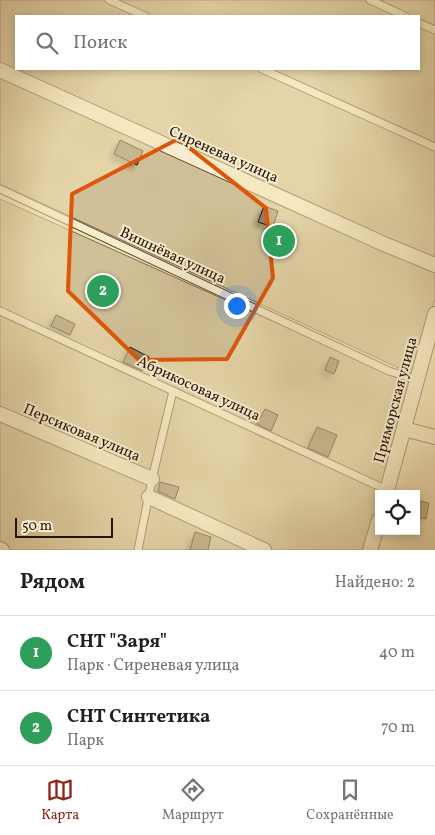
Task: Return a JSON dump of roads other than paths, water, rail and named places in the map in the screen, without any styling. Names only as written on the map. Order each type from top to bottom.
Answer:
[{"type":"street","name":"Сиреневая улица","points":[[0,70],[384,244],[435,265]]},
{"type":"street","name":"Приморская улица","points":[[388,490],[435,314]]},
{"type":"street","name":"Персиковая улица","points":[[0,414],[152,479]]},
{"type":"street","points":[[404,430],[435,436]]},
{"type":"street","points":[[148,497],[264,550]]},
{"type":"street","points":[[370,550],[375,533]]},
{"type":"lane","points":[[109,0],[143,15]]},
{"type":"lane","points":[[370,0],[403,15]]},
{"type":"lane","points":[[420,23],[435,30]]},
{"type":"lane","points":[[264,70],[435,147]]},
{"type":"lane","name":"Вишнёвая улица","points":[[0,189],[380,367],[417,380]]},
{"type":"lane","name":"Абрикосовая улица","points":[[0,310],[383,490]]},
{"type":"lane","points":[[138,550],[148,497],[173,392]]},
{"type":"place","name":"СНТ \"Заря\"","points":[[279,241]]},
{"type":"place","name":"СНТ Синтетика","points":[[103,291]]}]
